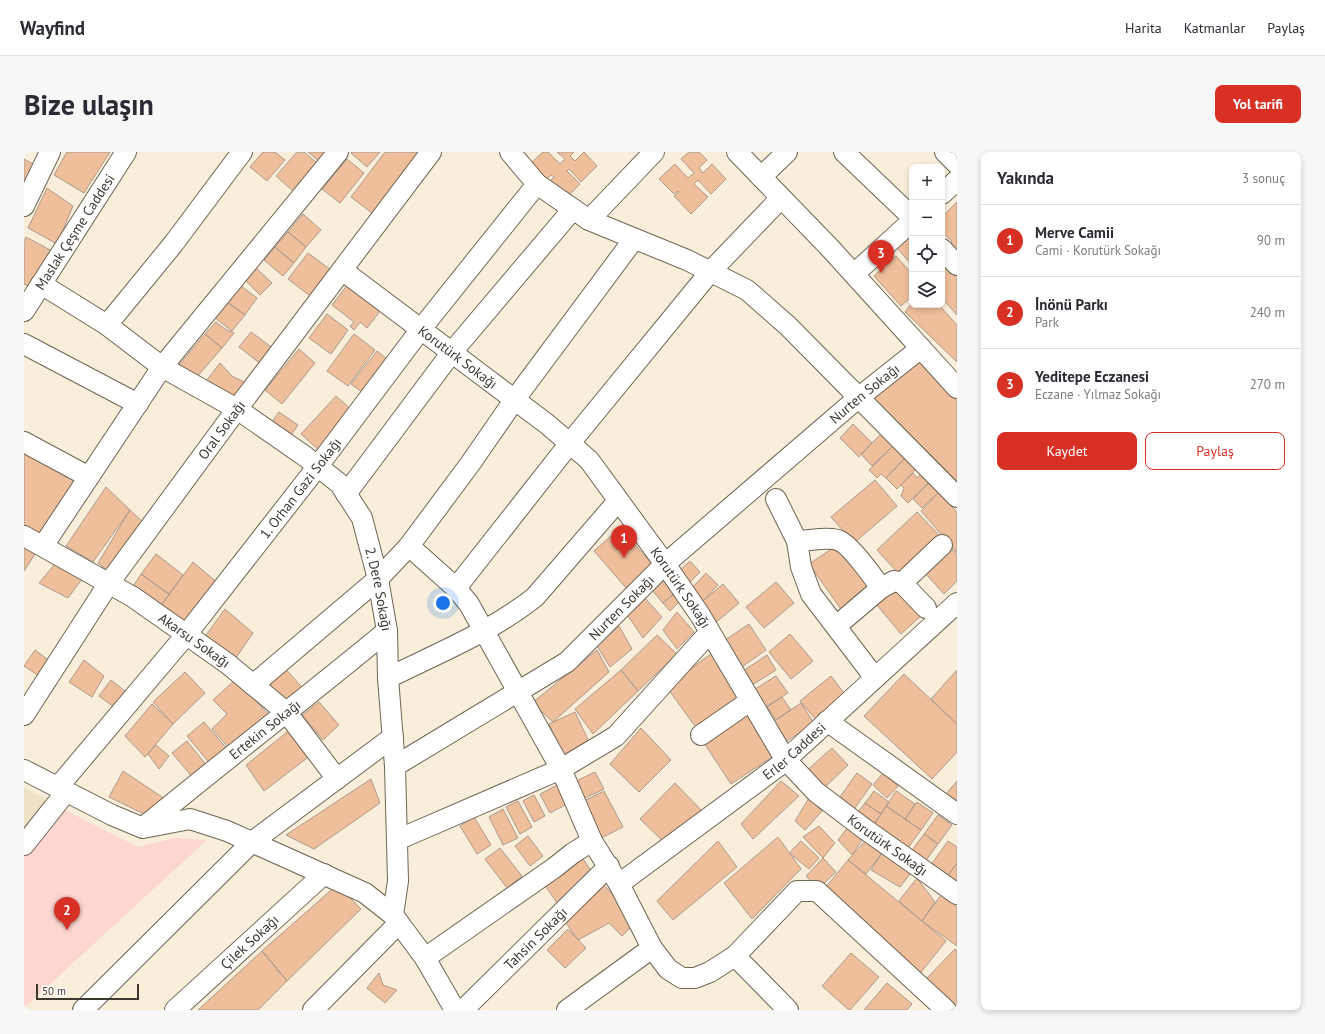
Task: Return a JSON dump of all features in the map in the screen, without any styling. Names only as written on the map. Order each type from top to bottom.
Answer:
[{"type":"street","points":[[24,206],[50,152]]},
{"type":"street","name":"Maslak Çeşme Caddesi","points":[[24,311],[126,152]]},
{"type":"street","points":[[106,325],[174,243],[242,152]]},
{"type":"street","points":[[43,546],[162,367],[338,152]]},
{"type":"street","name":"Oral Sokağı","points":[[24,715],[109,583],[237,409],[431,152]]},
{"type":"street","points":[[510,152],[536,184],[581,214],[634,239],[687,260],[747,290],[788,326],[957,498]]},
{"type":"street","points":[[346,494],[452,352],[581,214],[654,152]]},
{"type":"street","points":[[737,152],[854,274],[957,388]]},
{"type":"street","points":[[761,177],[787,152]]},
{"type":"street","points":[[844,152],[909,214]]},
{"type":"street","points":[[945,152],[957,164]]},
{"type":"street","points":[[945,191],[957,180]]},
{"type":"street","name":"1. Orhan Gazi Sokağı","points":[[24,845],[62,789],[186,635],[318,466],[421,329],[536,184]]},
{"type":"street","points":[[456,588],[570,443],[710,272],[781,198]]},
{"type":"street","points":[[854,274],[909,224]]},
{"type":"street","points":[[253,685],[378,579],[409,546],[470,464],[515,399],[634,239]]},
{"type":"street","points":[[945,252],[957,265]]},
{"type":"street","name":"Korutürk Sokağı","points":[[342,270],[515,399],[589,460],[665,564],[700,615],[709,633],[784,759],[816,792],[862,827],[957,894]]},
{"type":"street","name":"2. Dere Sokağı","points":[[41,284],[106,325],[162,367],[237,409],[318,466],[340,484],[362,518],[378,579],[387,631],[388,678],[396,766],[398,840],[396,919]]},
{"type":"street","points":[[24,344],[138,404]]},
{"type":"street","name":"Nurten Sokağı","points":[[396,766],[567,662],[665,564],[858,398],[921,348]]},
{"type":"street","points":[[24,442],[89,477]]},
{"type":"street","points":[[776,499],[797,541],[801,566],[812,594],[874,678]]},
{"type":"street","points":[[388,678],[484,631],[518,610],[535,597],[618,501]]},
{"type":"street","name":"Akarsu Sokağı","points":[[24,536],[133,597],[228,664],[287,713],[337,779]]},
{"type":"street","points":[[797,541],[832,539],[840,541],[847,546],[881,588]]},
{"type":"street","points":[[902,583],[942,545]]},
{"type":"street","points":[[409,546],[456,588],[469,604],[561,769],[592,841],[609,866],[652,948],[668,969],[682,978],[695,978],[710,972],[735,956],[797,891],[816,891],[946,1010]]},
{"type":"street","points":[[842,622],[881,588],[894,581],[902,583],[926,608]]},
{"type":"street","name":"Erler Caddesi","points":[[619,884],[771,772],[957,603]]},
{"type":"street","name":"Ertekin Sokağı","points":[[143,828],[387,631]]},
{"type":"street","points":[[398,840],[561,769],[616,736],[709,633]]},
{"type":"street","points":[[701,735],[750,700]]},
{"type":"street","points":[[827,721],[957,814]]},
{"type":"street","points":[[83,1010],[252,842],[393,737]]},
{"type":"street","points":[[24,770],[112,815],[143,828],[190,819],[226,831],[365,893],[396,919],[425,958],[455,1010]]},
{"type":"street","points":[[425,958],[592,841]]},
{"type":"street","name":"Tahsin Sokağı","points":[[463,1010],[609,866]]},
{"type":"street","name":"Çilek Sokağı","points":[[175,1010],[324,874]]},
{"type":"street","points":[[313,1010],[396,919]]},
{"type":"street","points":[[567,1010],[652,948]]},
{"type":"street","points":[[735,956],[788,1010]]},
{"type":"shaded area","points":[[24,788],[52,802],[24,837]]},
{"type":"shaded area","points":[[59,807],[138,847],[174,838],[207,840],[24,1008],[24,851]]},
{"type":"building","points":[[67,152],[110,152],[84,193],[54,175]]},
{"type":"building","points":[[263,152],[275,152],[285,160],[267,181],[250,167]]},
{"type":"building","points":[[297,152],[304,152],[318,164],[294,192],[276,176]]},
{"type":"building","points":[[308,152],[328,152],[320,162]]},
{"type":"building","points":[[380,152],[367,167],[351,153]]},
{"type":"building","points":[[385,152],[416,152],[423,157],[377,217],[351,197]]},
{"type":"building","points":[[543,152],[548,152],[560,164],[565,159],[557,152],[574,152],[570,156],[575,161],[584,152],[597,166],[581,182],[569,169],[567,171],[580,184],[564,200],[548,183],[554,177],[551,175],[545,181],[529,165]]},
{"type":"building","points":[[689,152],[699,152],[707,160],[699,168],[703,173],[712,164],[726,179],[711,194],[698,180],[694,184],[708,197],[691,214],[674,196],[679,192],[678,191],[674,194],[659,179],[675,164],[688,178],[694,173],[681,159]]},
{"type":"building","points":[[24,159],[37,166],[24,188]]},
{"type":"building","points":[[347,159],[364,173],[340,203],[322,189]]},
{"type":"building","points":[[47,188],[73,206],[57,244],[28,228]]},
{"type":"building","points":[[957,202],[957,252],[950,245],[952,241],[945,235],[945,214]]},
{"type":"building","points":[[303,214],[321,230],[306,247],[288,232]]},
{"type":"building","points":[[288,232],[306,247],[294,263],[275,247]]},
{"type":"building","points":[[26,237],[52,251],[30,287],[24,284],[24,241]]},
{"type":"building","points":[[909,237],[909,262],[896,247]]},
{"type":"building","points":[[275,247],[294,263],[283,276],[264,260]]},
{"type":"building","points":[[308,253],[334,272],[314,299],[288,279]]},
{"type":"building","points":[[896,256],[909,271],[909,299],[901,306],[874,276]]},
{"type":"building","points":[[945,259],[957,272],[957,315],[945,301]]},
{"type":"building","points":[[256,268],[272,283],[260,295],[245,280]]},
{"type":"building","points":[[351,280],[384,306],[367,328],[360,322],[354,330],[350,326],[354,322],[332,305]]},
{"type":"building","points":[[241,286],[257,298],[245,315],[227,302]]},
{"type":"building","points":[[227,302],[245,315],[232,331],[215,318]]},
{"type":"building","points":[[909,307],[942,308],[957,325],[957,362],[905,312]]},
{"type":"building","points":[[327,314],[348,330],[331,354],[309,338]]},
{"type":"building","points":[[216,322],[225,329],[234,333],[222,348],[205,334]]},
{"type":"building","points":[[251,332],[278,352],[266,368],[239,347]]},
{"type":"building","points":[[205,334],[222,348],[195,379],[179,365]]},
{"type":"building","points":[[354,334],[375,350],[348,386],[327,371]]},
{"type":"building","points":[[299,349],[315,363],[282,404],[265,390]]},
{"type":"building","points":[[377,351],[393,364],[367,396],[351,384]]},
{"type":"building","points":[[917,354],[957,397],[957,481],[870,394]]},
{"type":"building","points":[[220,363],[232,376],[248,384],[236,402],[207,380]]},
{"type":"building","points":[[336,396],[354,412],[320,451],[301,434]]},
{"type":"building","points":[[279,412],[298,425],[287,441],[268,428]]},
{"type":"building","points":[[853,424],[872,443],[859,457],[840,438]]},
{"type":"building","points":[[881,434],[893,446],[872,466],[861,454]]},
{"type":"building","points":[[24,442],[89,477],[43,546],[24,536]]},
{"type":"building","points":[[893,446],[907,456],[886,478],[881,474],[877,478],[869,470]]},
{"type":"building","points":[[907,456],[918,467],[897,489],[886,478]]},
{"type":"building","points":[[913,473],[917,478],[922,473],[931,481],[908,503],[901,496],[904,488],[901,485]]},
{"type":"building","points":[[875,480],[897,506],[854,543],[831,517]]},
{"type":"building","points":[[928,483],[938,493],[922,508],[913,499]]},
{"type":"building","points":[[106,487],[130,510],[93,562],[66,546]]},
{"type":"building","points":[[938,493],[957,512],[957,553],[921,511]]},
{"type":"building","points":[[130,510],[147,526],[114,576],[98,563]]},
{"type":"building","points":[[917,512],[939,535],[898,573],[877,550]]},
{"type":"building","points":[[620,528],[653,565],[627,589],[594,551]]},
{"type":"building","points":[[839,544],[872,592],[843,612],[809,564]]},
{"type":"building","points":[[24,547],[35,554],[24,571]]},
{"type":"building","points":[[951,548],[957,555],[957,581],[944,594],[925,573]]},
{"type":"building","points":[[156,554],[183,575],[169,594],[141,574]]},
{"type":"building","points":[[690,561],[700,572],[688,584],[677,573]]},
{"type":"building","points":[[193,562],[220,585],[188,627],[160,607]]},
{"type":"building","points":[[55,564],[82,579],[68,598],[39,583]]},
{"type":"building","points":[[706,573],[718,585],[701,603],[689,591]]},
{"type":"building","points":[[141,574],[169,594],[160,607],[132,588]]},
{"type":"building","points":[[665,579],[676,592],[663,603],[652,590]]},
{"type":"building","points":[[776,582],[794,603],[764,628],[746,607]]},
{"type":"building","points":[[723,584],[739,603],[714,624],[698,605]]},
{"type":"building","points":[[897,587],[922,615],[901,634],[876,604]]},
{"type":"building","points":[[675,593],[681,600],[670,611],[663,603]]},
{"type":"building","points":[[644,597],[662,617],[643,638],[626,613]]},
{"type":"building","points":[[225,609],[253,633],[233,662],[204,638]]},
{"type":"building","points":[[677,612],[694,632],[677,649],[663,630]]},
{"type":"building","points":[[749,624],[766,650],[736,671],[719,644]]},
{"type":"building","points":[[619,626],[632,649],[610,667],[597,646]]},
{"type":"building","points":[[790,634],[813,661],[791,679],[769,652]]},
{"type":"building","points":[[657,635],[677,654],[638,691],[621,670]]},
{"type":"building","points":[[35,650],[54,664],[45,680],[24,666]]},
{"type":"building","points":[[597,650],[609,672],[553,722],[532,703]]},
{"type":"building","points":[[711,654],[742,697],[697,729],[666,686]]},
{"type":"building","points":[[767,655],[776,670],[749,687],[740,673]]},
{"type":"building","points":[[84,660],[104,676],[92,697],[69,682]]},
{"type":"building","points":[[283,666],[307,693],[287,709],[264,681]]},
{"type":"building","points":[[621,670],[638,691],[593,734],[575,709]]},
{"type":"building","points":[[957,670],[957,724],[931,699]]},
{"type":"building","points":[[185,672],[205,693],[173,724],[153,702]]},
{"type":"building","points":[[904,674],[957,724],[957,752],[932,779],[864,716]]},
{"type":"building","points":[[776,676],[788,693],[758,712],[747,694]]},
{"type":"building","points":[[831,676],[847,697],[817,721],[800,701]]},
{"type":"building","points":[[236,679],[268,714],[229,748],[212,729],[227,714],[213,700]]},
{"type":"building","points":[[111,680],[130,695],[117,709],[99,696]]},
{"type":"building","points":[[782,697],[791,710],[776,720],[767,707]]},
{"type":"building","points":[[319,702],[339,725],[323,740],[302,715]]},
{"type":"building","points":[[801,703],[814,723],[787,741],[774,721]]},
{"type":"building","points":[[152,704],[173,724],[145,757],[125,736]]},
{"type":"building","points":[[748,709],[778,753],[731,784],[702,740]]},
{"type":"building","points":[[575,712],[591,746],[564,758],[549,724]]},
{"type":"building","points":[[204,722],[228,750],[211,765],[187,736]]},
{"type":"building","points":[[641,728],[671,760],[639,792],[610,764]]},
{"type":"building","points":[[291,729],[311,755],[264,791],[246,765]]},
{"type":"building","points":[[187,741],[208,767],[194,779],[172,753]]},
{"type":"building","points":[[156,745],[169,756],[159,769],[148,754]]},
{"type":"building","points":[[832,748],[848,765],[821,791],[804,773]]},
{"type":"building","points":[[123,771],[165,799],[146,815],[109,797]]},
{"type":"building","points":[[595,772],[604,789],[581,800],[572,783]]},
{"type":"building","points":[[857,773],[872,784],[852,812],[837,801]]},
{"type":"building","points":[[883,773],[898,786],[887,798],[873,785]]},
{"type":"building","points":[[371,779],[380,803],[314,849],[286,835]]},
{"type":"building","points":[[781,781],[799,796],[753,839],[741,824]]},
{"type":"building","points":[[957,781],[957,803],[946,794]]},
{"type":"building","points":[[675,783],[703,812],[669,847],[640,819]]},
{"type":"building","points":[[559,784],[569,803],[550,813],[540,794]]},
{"type":"building","points":[[604,791],[623,827],[597,840],[578,804]]},
{"type":"building","points":[[874,791],[889,802],[881,814],[865,803]]},
{"type":"building","points":[[896,791],[915,804],[905,819],[886,806]]},
{"type":"building","points":[[534,795],[545,816],[534,822],[523,801]]},
{"type":"building","points":[[809,798],[822,811],[805,830],[795,821]]},
{"type":"building","points":[[518,801],[532,827],[520,834],[506,807]]},
{"type":"building","points":[[917,802],[933,813],[921,830],[905,819]]},
{"type":"building","points":[[865,803],[881,814],[871,829],[854,817]]},
{"type":"building","points":[[886,806],[921,830],[905,852],[871,829]]},
{"type":"building","points":[[503,809],[518,838],[503,845],[489,817]]},
{"type":"building","points":[[938,815],[952,825],[938,844],[924,834]]},
{"type":"building","points":[[474,817],[491,845],[477,854],[460,826]]},
{"type":"building","points":[[819,826],[835,843],[823,858],[803,837]]},
{"type":"building","points":[[848,827],[864,837],[852,855],[838,840]]},
{"type":"building","points":[[924,834],[938,844],[924,863],[910,853]]},
{"type":"building","points":[[528,836],[543,856],[530,866],[515,846]]},
{"type":"building","points":[[778,837],[801,869],[752,919],[724,883]]},
{"type":"building","points":[[718,841],[737,867],[673,920],[657,901]]},
{"type":"building","points":[[801,841],[819,858],[809,869],[789,853]]},
{"type":"building","points":[[865,841],[882,853],[866,874],[848,860]]},
{"type":"building","points":[[948,841],[957,847],[957,863],[944,881],[928,869]]},
{"type":"building","points":[[500,848],[522,876],[507,888],[485,859]]},
{"type":"building","points":[[579,853],[596,878],[558,904],[541,880]]},
{"type":"building","points":[[882,853],[913,870],[900,887],[871,870]]},
{"type":"building","points":[[823,858],[836,872],[819,888],[806,876]]},
{"type":"building","points":[[848,860],[946,941],[918,976],[825,888]]},
{"type":"building","points":[[957,863],[957,890],[944,881]]},
{"type":"building","points":[[917,878],[935,902],[922,921],[899,901]]},
{"type":"building","points":[[603,884],[637,921],[622,936],[609,923],[578,940],[564,920]]},
{"type":"building","points":[[337,885],[361,909],[287,981],[262,951]]},
{"type":"building","points":[[941,895],[957,907],[957,946],[922,921]]},
{"type":"building","points":[[568,929],[586,948],[565,968],[547,950]]},
{"type":"building","points":[[955,949],[957,951],[957,1005],[953,1010],[925,980]]},
{"type":"building","points":[[262,951],[287,981],[258,1010],[198,1010]]},
{"type":"building","points":[[851,953],[879,977],[849,1010],[822,986]]},
{"type":"building","points":[[379,973],[383,985],[397,990],[385,1003],[367,988]]},
{"type":"building","points":[[887,983],[912,1004],[907,1010],[864,1010]]},
{"type":"place","name":"Yeditepe Eczanesi","points":[[881,273]]},
{"type":"place","name":"Merve Camii","points":[[624,558]]},
{"type":"place","name":"İnönü Parkı","points":[[67,930]]}]
